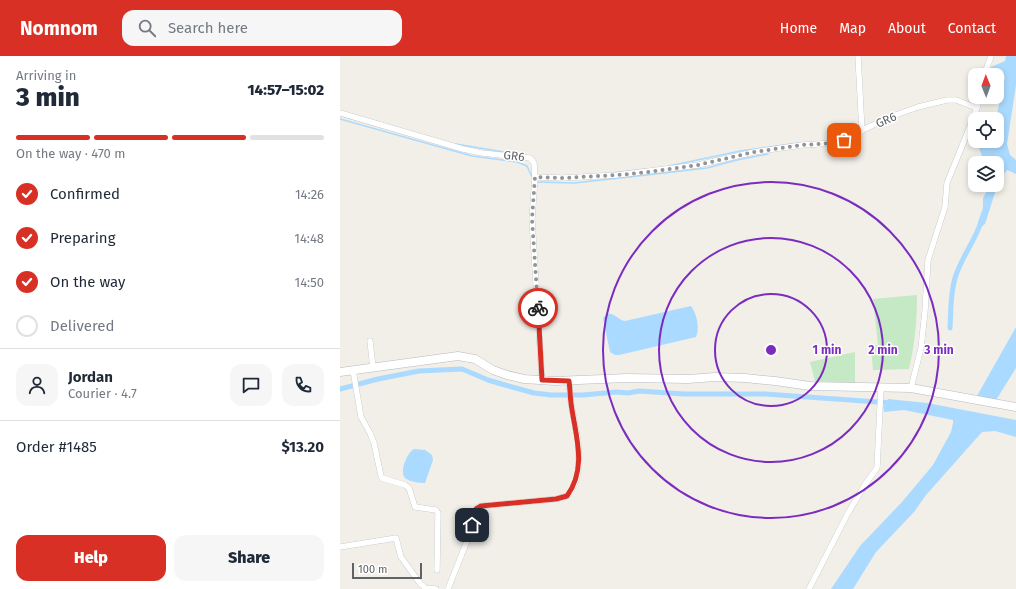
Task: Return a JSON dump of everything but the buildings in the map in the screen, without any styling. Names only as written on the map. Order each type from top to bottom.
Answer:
[{"type":"main road","points":[[340,372],[439,358],[463,357],[475,359],[493,370],[507,375],[569,383],[627,378],[688,379],[733,377],[810,386],[881,390],[911,388],[1016,407]]},
{"type":"street","points":[[858,56],[862,131]]},
{"type":"street","points":[[986,68],[991,56]]},
{"type":"street","name":"GR6","points":[[340,113],[463,149],[482,153],[530,158],[534,163],[535,177],[563,178],[618,175],[691,166],[754,152],[802,145],[835,143],[890,117],[918,107],[947,100],[956,100],[977,108]]},
{"type":"street","points":[[911,388],[921,348],[928,260],[945,207],[947,183],[978,104]]},
{"type":"street","points":[[535,177],[532,219],[542,380]]},
{"type":"street","points":[[370,341],[373,368]]},
{"type":"street","points":[[353,370],[360,417],[370,433],[374,443],[382,478],[405,485],[409,488],[415,507],[436,510],[438,513],[437,570]]},
{"type":"street","points":[[448,589],[469,536],[478,508],[481,506],[556,499],[567,496],[571,491],[578,475],[579,453],[569,383]]},
{"type":"street","points":[[809,589],[848,512],[877,468],[881,390]]},
{"type":"street","points":[[340,547],[396,538],[401,557],[419,582],[425,588],[436,589]]},
{"type":"green space","points":[[917,295],[917,314],[913,350],[909,369],[873,370],[871,346],[878,345],[873,299]]},
{"type":"green space","points":[[855,352],[855,383],[815,381],[810,362]]},
{"type":"water","points":[[1006,56],[1016,56],[1016,85],[1007,144],[1010,155],[1016,160],[1016,174],[1007,170],[1004,174],[1004,156],[982,156],[979,148],[1004,148],[1004,112],[997,112],[999,104],[1004,104],[1004,68],[990,68],[1005,61]]},
{"type":"water","points":[[986,192],[995,192],[985,224],[981,227],[979,226],[978,222],[983,208],[983,198]]},
{"type":"water","points":[[691,306],[697,321],[698,329],[696,337],[619,355],[615,355],[610,352],[603,318],[607,314],[612,314],[625,321]]},
{"type":"water","points":[[1016,327],[1016,368],[996,400],[977,396]]},
{"type":"water","points":[[888,399],[927,403],[1016,420],[1016,437],[995,431],[982,432],[926,495],[914,512],[876,552],[853,589],[831,589],[860,546],[902,502],[933,465],[951,432],[953,420],[904,410],[884,412],[883,407]]},
{"type":"water","points":[[414,449],[425,450],[432,455],[433,460],[425,483],[409,480],[403,475],[403,467],[405,462],[411,451]]},
{"type":"waterway","points":[[340,119],[472,156],[517,162],[527,166],[533,179]]},
{"type":"waterway","points":[[669,166],[740,151],[799,143]]},
{"type":"waterway","points":[[456,144],[510,153]]},
{"type":"waterway","points":[[537,182],[574,183],[707,168],[768,154]]},
{"type":"waterway","points":[[612,173],[646,169]]},
{"type":"waterway","points":[[950,328],[953,284],[961,263],[981,222]]},
{"type":"waterway","points":[[340,389],[378,379],[419,371],[462,369],[488,380],[505,385],[534,393],[551,395],[583,395],[616,392],[628,393],[639,391],[684,394],[765,394],[892,403]]},
{"type":"way so far","points":[[538,308],[532,219],[535,177],[563,178],[649,172],[698,165],[754,152],[802,145],[822,145],[844,140]]},
{"type":"route","points":[[472,525],[476,514],[476,509],[481,506],[556,499],[567,496],[571,491],[578,475],[578,441],[571,403],[569,381],[542,380],[538,308]]}]
